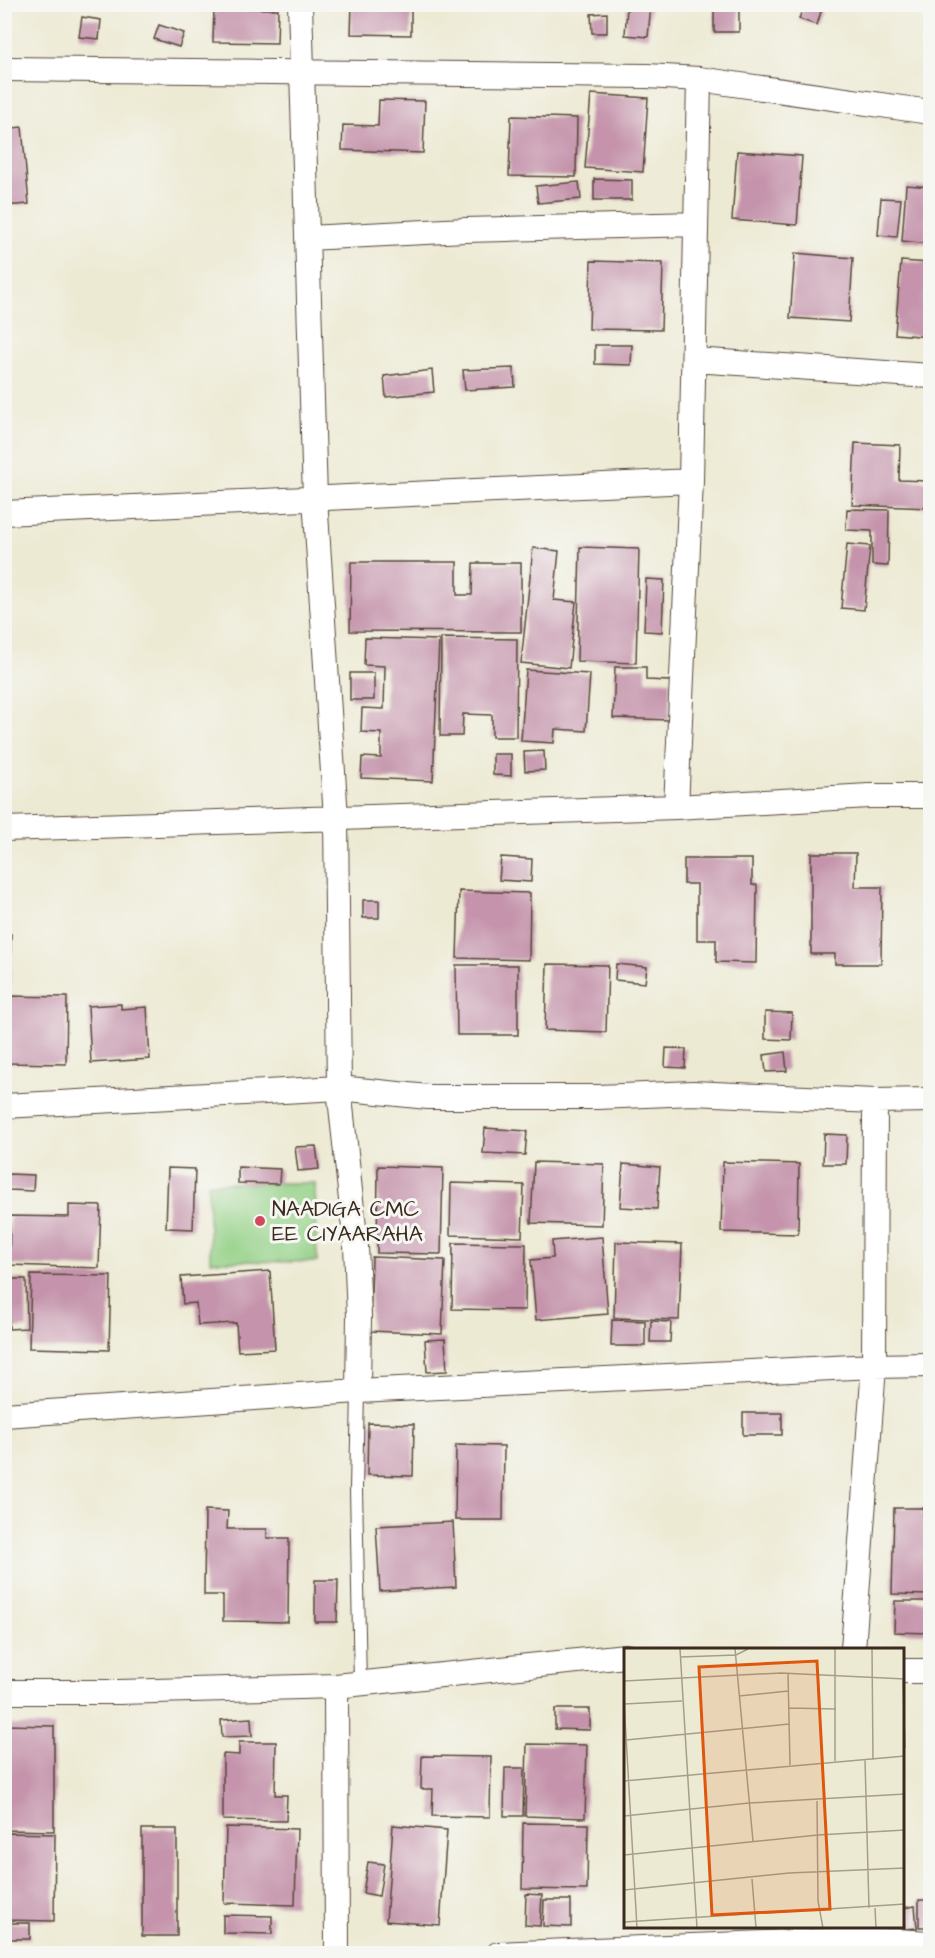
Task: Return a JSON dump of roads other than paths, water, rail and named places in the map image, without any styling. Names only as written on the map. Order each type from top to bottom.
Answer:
[{"type":"street","points":[[300,4],[315,498],[336,818],[339,1088],[356,1246],[359,1317],[358,1391]]},
{"type":"street","points":[[4,69],[647,76],[699,79],[930,111]]},
{"type":"street","points":[[676,807],[691,481],[699,79]]},
{"type":"street","points":[[307,238],[465,230],[696,224]]},
{"type":"street","points":[[694,360],[930,376]]},
{"type":"street","points":[[4,513],[691,481]]},
{"type":"street","points":[[4,829],[676,807],[869,796],[930,796]]},
{"type":"street","points":[[4,1106],[339,1088],[428,1097],[693,1093],[875,1101],[930,1100]]},
{"type":"street","points":[[853,1648],[874,1366],[875,1101]]},
{"type":"street","points":[[4,1415],[358,1391],[930,1365]]},
{"type":"street","points":[[4,1692],[119,1692],[348,1684],[624,1656]]},
{"type":"street","points":[[905,1671],[930,1671]]},
{"type":"street","points":[[337,1953],[348,1684]]},
{"type":"street","points":[[498,1953],[863,1940],[930,1943]]},
{"type":"lane","points":[[348,1684],[358,1391]]},
{"type":"place","name":"NAADIGA CMC EE CIYAARAHA","points":[[260,1221]]}]
